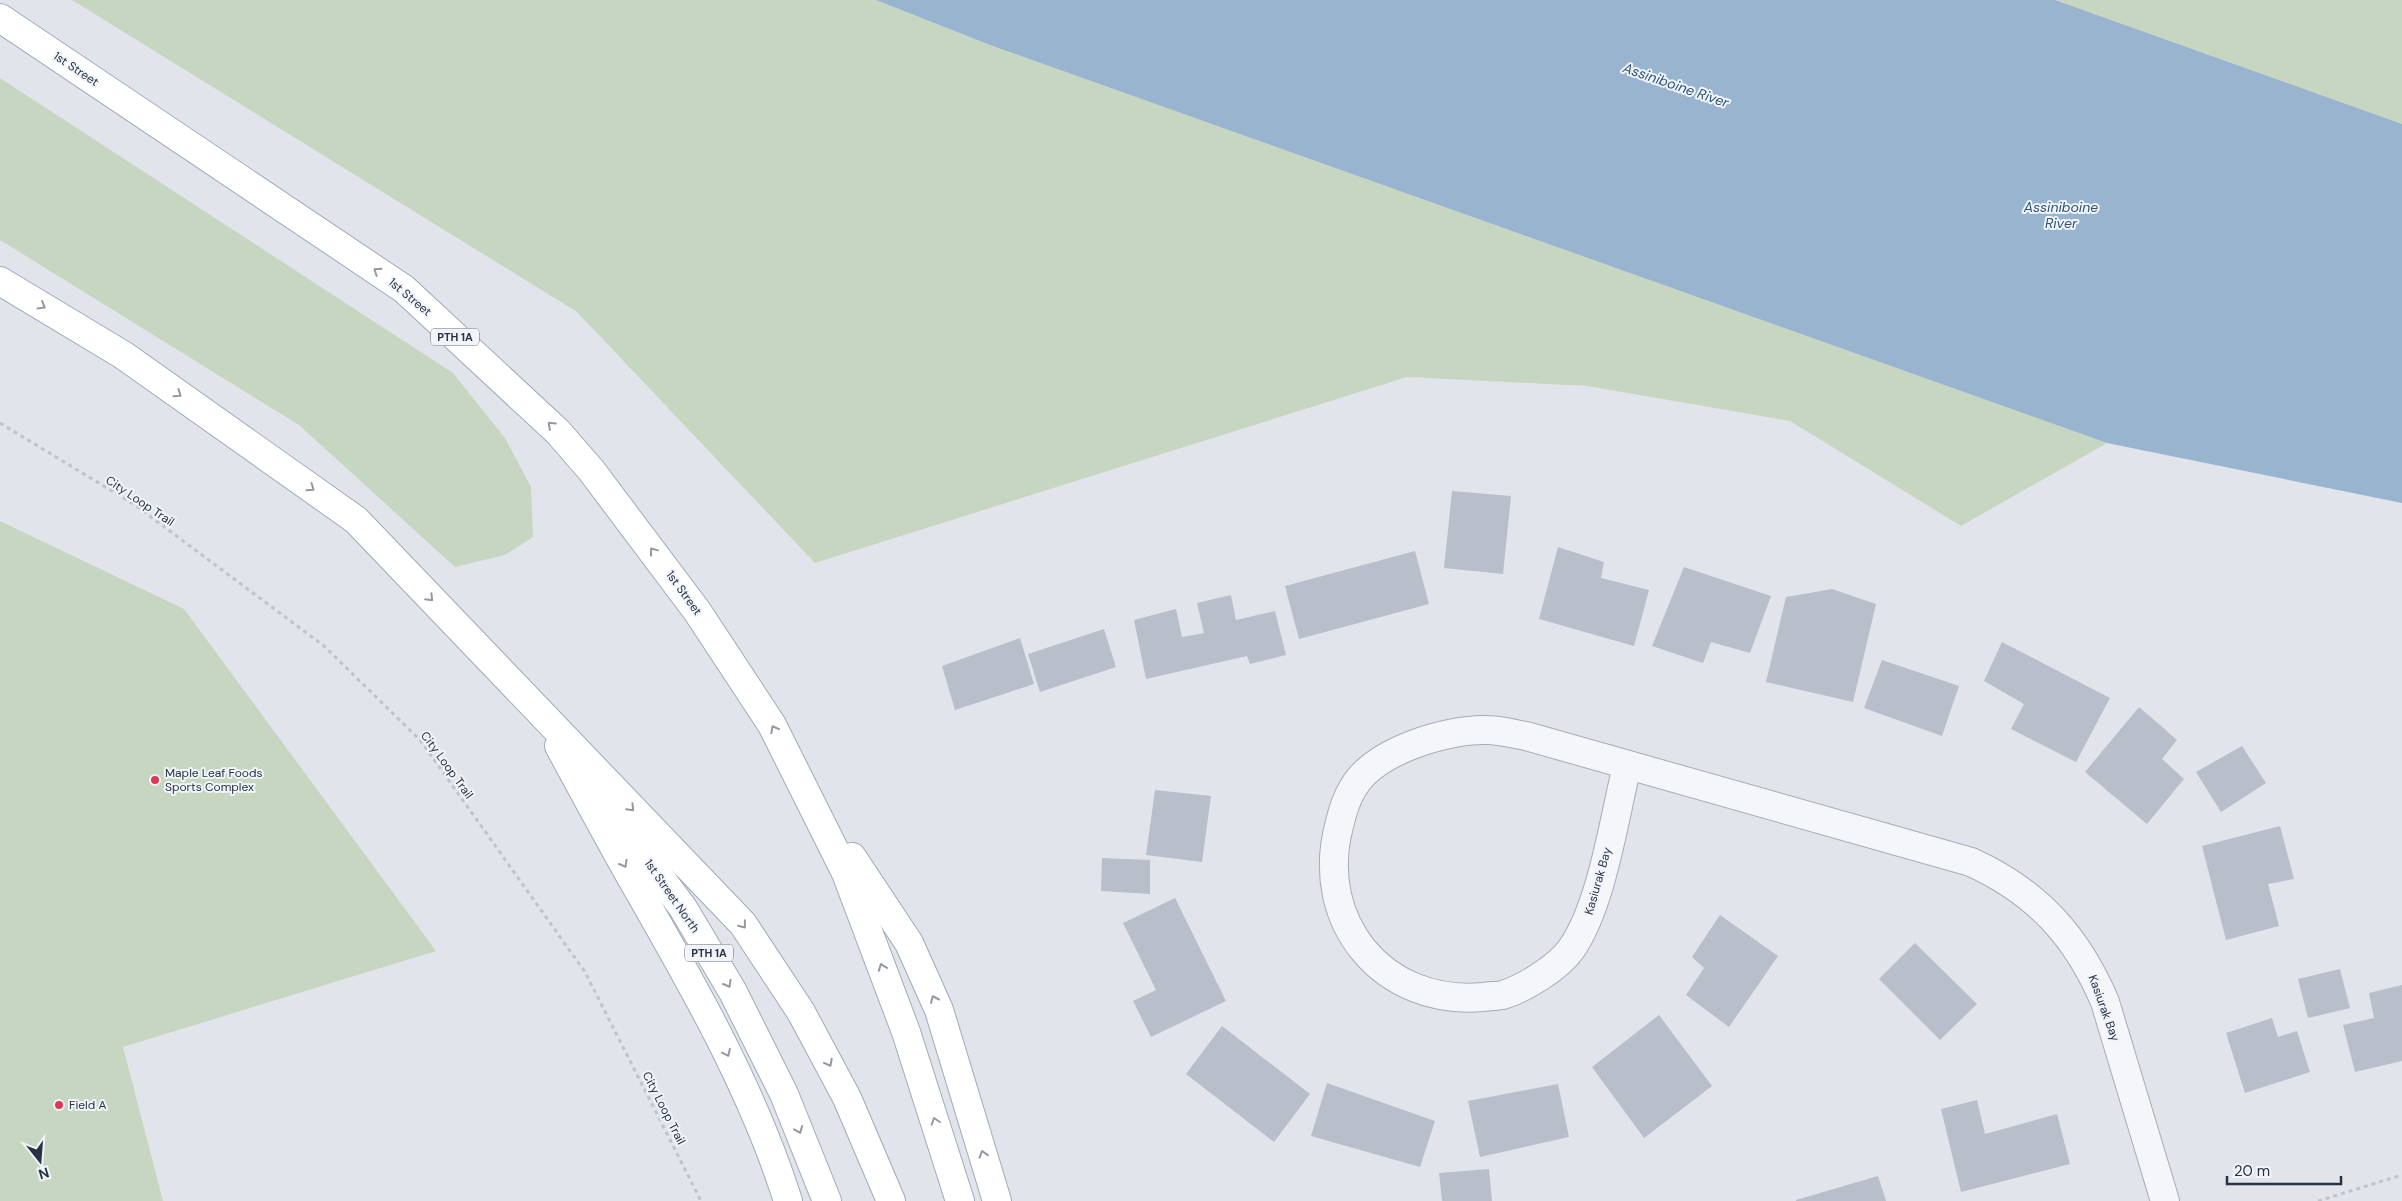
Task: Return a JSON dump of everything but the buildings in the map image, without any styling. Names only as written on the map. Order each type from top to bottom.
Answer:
[{"type":"main road","name":"1st Street","points":[[0,18],[404,289],[558,432],[591,470],[698,610],[772,725],[796,772]]},
{"type":"main road","name":"PTH 1A","points":[[0,281],[123,355],[356,520],[501,671]]},
{"type":"main road","points":[[501,671],[743,924],[801,1012],[847,1098],[891,1201]]},
{"type":"main road","name":"1st Street North","points":[[501,671],[550,729],[683,908],[733,992],[784,1094],[827,1201]]},
{"type":"main road","points":[[550,729],[685,971],[728,1055],[758,1122],[788,1201]]},
{"type":"main road","name":"PTH 1A","points":[[796,772],[846,874],[878,956],[906,1032],[960,1201]]},
{"type":"main road","points":[[796,772],[908,943],[939,1010],[997,1201]]},
{"type":"street","name":"Kasiurak Bay","points":[[1627,766],[1590,914],[1571,949],[1543,975],[1503,995],[1462,999],[1431,994],[1396,979],[1377,966],[1361,948],[1339,905],[1333,879],[1334,846],[1342,813],[1353,787],[1376,764],[1409,745],[1443,734],[1487,730],[1526,736],[1971,862],[1997,874],[2019,888],[2058,924],[2072,940],[2092,972],[2105,1002],[2165,1201]]},
{"type":"path","name":"City Loop Trail","points":[[0,423],[135,505],[324,646],[420,740],[585,972],[701,1201]]},
{"type":"path","points":[[2318,1201],[2402,1176]]},
{"type":"green space","points":[[72,0],[876,0],[990,45],[2107,443],[1961,526],[1790,421],[1587,386],[1407,377],[815,563],[577,312]]},
{"type":"green space","points":[[2055,0],[2402,0],[2402,124]]},
{"type":"green space","points":[[0,78],[453,373],[505,438],[531,487],[533,537],[505,555],[455,567],[299,425],[0,240]]},
{"type":"green space","name":"Maple Leaf Foods Sports Complex","points":[[0,521],[184,609],[436,951],[123,1047],[163,1201],[0,1201]]},
{"type":"water","name":"Assiniboine River","points":[[876,0],[2055,0],[2402,124],[2402,503],[2107,443],[990,45]]},
{"type":"place","name":"Maple Leaf Foods Sports Complex","points":[[155,780]]},
{"type":"place","name":"Field A","points":[[59,1105]]}]
